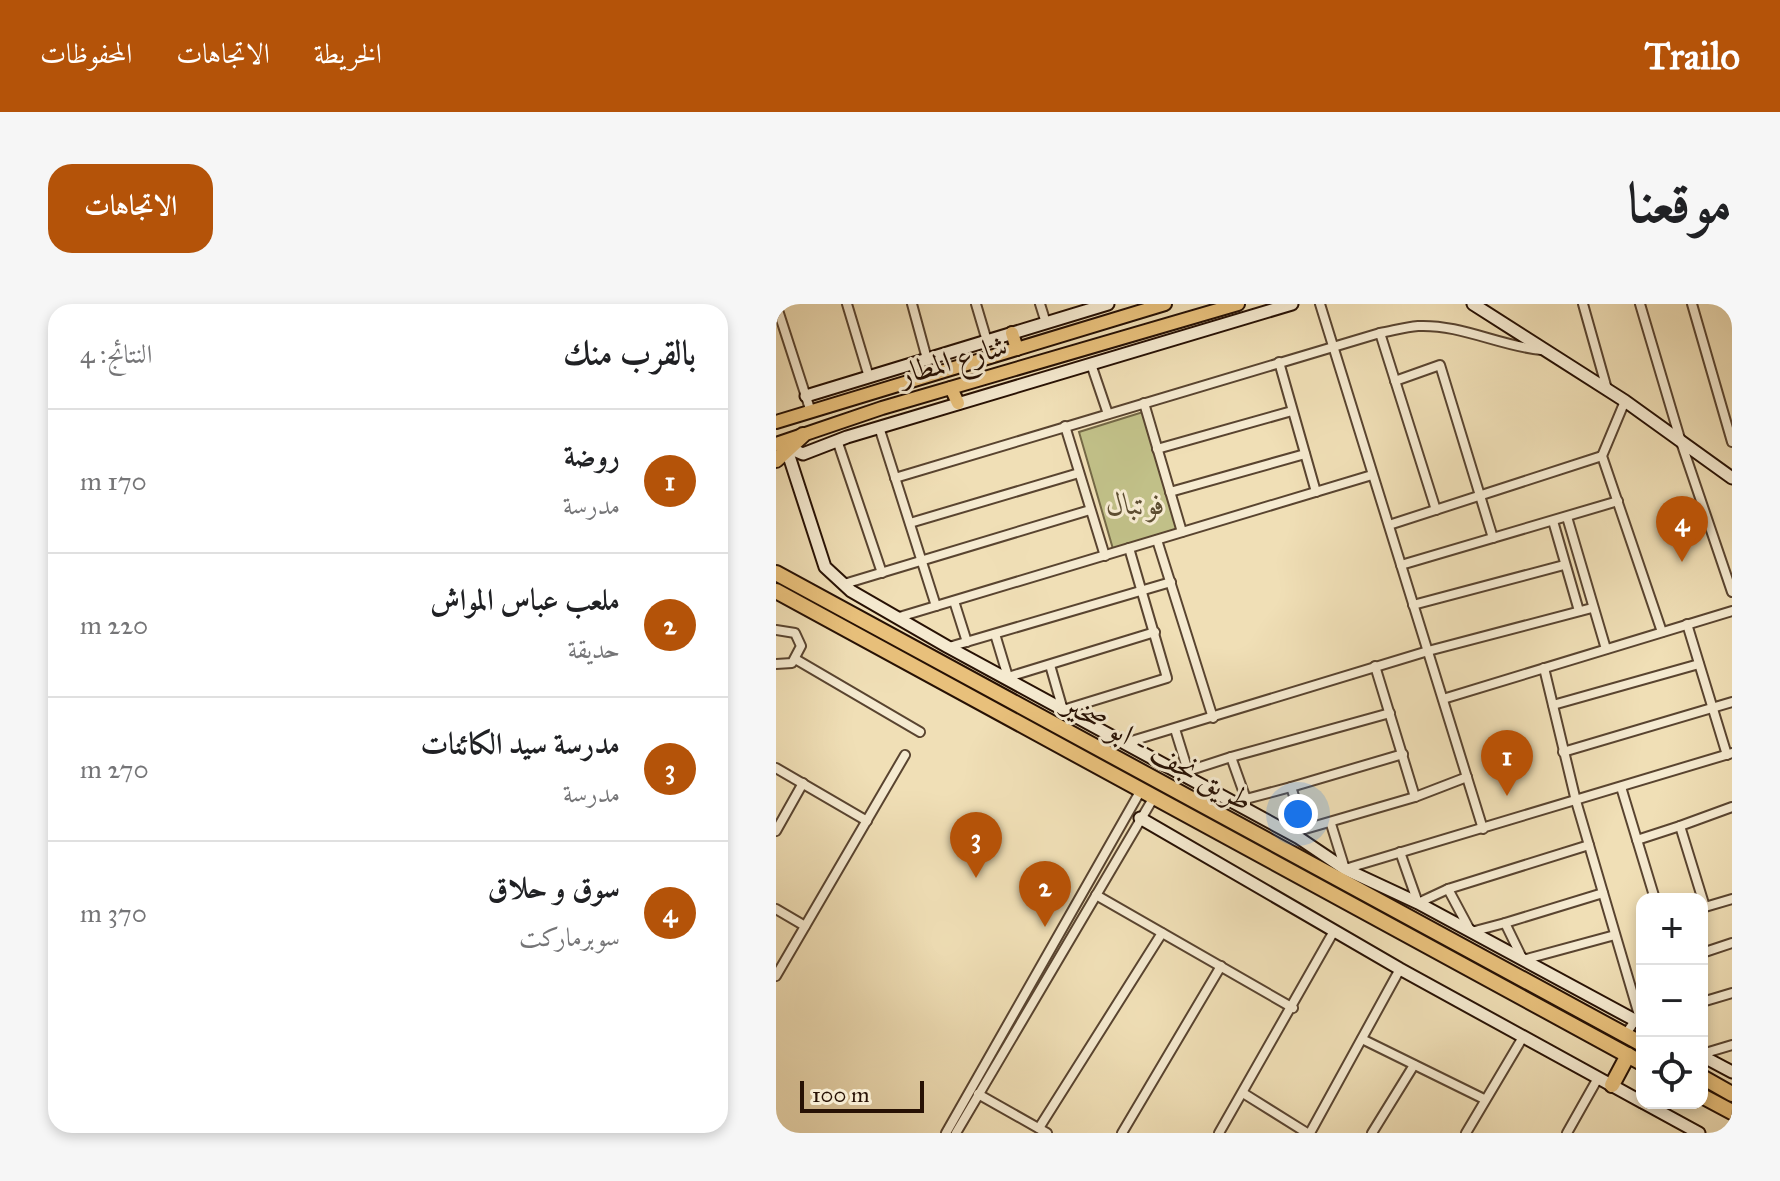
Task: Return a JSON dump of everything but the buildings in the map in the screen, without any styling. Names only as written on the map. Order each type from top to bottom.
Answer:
[{"type":"highway","points":[[782,451],[803,435]]},
{"type":"highway","name":"طريق نجف - ابو صخير","points":[[776,573],[1436,943],[1636,1060]]},
{"type":"highway","name":"طريق نجف - ابو صخير","points":[[776,591],[1147,794],[1412,930]]},
{"type":"highway","name":"طريق نجف - ابو صخير","points":[[1436,943],[1636,1041]]},
{"type":"highway","points":[[1612,1085],[1628,1055]]},
{"type":"highway","points":[[1708,1080],[1732,1094]]},
{"type":"highway","points":[[1708,1099],[1732,1112]]},
{"type":"main road","points":[[806,396],[1108,304]]},
{"type":"main road","name":"شارع المطار","points":[[776,422],[1165,304]]},
{"type":"main road","name":"شارع المطار","points":[[803,435],[1238,304]]},
{"type":"main road","points":[[1292,304],[879,427],[803,454],[782,451],[825,567],[844,584],[896,618],[948,647],[1124,744],[1302,833],[1345,869],[1418,903],[1636,1017]]},
{"type":"main road","points":[[1477,305],[1541,350],[1625,401],[1732,478]]},
{"type":"main road","points":[[1012,333],[1017,349]]},
{"type":"main road","points":[[951,388],[958,403]]},
{"type":"main road","points":[[1140,818],[1400,969],[1636,1098]]},
{"type":"main road","points":[[1708,1058],[1732,1072]]},
{"type":"main road","points":[[1656,1109],[1699,1133]]},
{"type":"street","points":[[776,304],[779,324],[811,412]]},
{"type":"street","points":[[847,304],[869,377]]},
{"type":"street","points":[[912,304],[927,359]]},
{"type":"street","points":[[976,304],[987,341]]},
{"type":"street","points":[[1040,304],[1046,323]]},
{"type":"street","points":[[1320,304],[1483,829]]},
{"type":"street","points":[[1583,304],[1607,389]]},
{"type":"street","points":[[1640,304],[1681,442],[1732,592]]},
{"type":"street","points":[[1692,304],[1732,442]]},
{"type":"street","points":[[895,478],[1380,333],[1418,326],[1455,330],[1509,347],[1541,350]]},
{"type":"street","points":[[1380,333],[1436,510]]},
{"type":"street","points":[[1279,362],[1316,492]]},
{"type":"street","points":[[1091,364],[1108,414]]},
{"type":"street","points":[[1395,381],[1440,365],[1493,538]]},
{"type":"street","points":[[1625,401],[1602,456],[1662,632]]},
{"type":"street","points":[[1144,403],[1182,532]]},
{"type":"street","points":[[1157,449],[1292,411]]},
{"type":"street","points":[[1065,426],[1105,556]]},
{"type":"street","points":[[879,427],[936,606]]},
{"type":"street","points":[[837,440],[882,573]]},
{"type":"street","points":[[1170,492],[1305,454]]},
{"type":"street","points":[[1389,525],[1602,456]]},
{"type":"street","points":[[910,523],[1079,473]]},
{"type":"street","points":[[896,618],[1372,475]]},
{"type":"street","points":[[1401,565],[1618,501]]},
{"type":"street","points":[[844,584],[1090,510]]},
{"type":"street","points":[[1567,517],[1606,649]]},
{"type":"street","points":[[1553,521],[1579,611]]},
{"type":"street","points":[[1157,540],[1213,718]]},
{"type":"street","points":[[1050,665],[1063,710],[1165,679],[1168,672],[1129,548]]},
{"type":"street","points":[[1413,605],[1564,565]]},
{"type":"street","points":[[948,647],[1171,582]]},
{"type":"street","points":[[954,601],[967,642]]},
{"type":"street","points":[[1124,744],[1375,666],[1592,608]]},
{"type":"street","points":[[1443,699],[1732,611]]},
{"type":"street","points":[[1331,824],[1345,869],[1729,754],[1687,624]]},
{"type":"street","points":[[776,630],[789,630],[800,639],[797,660],[776,674]]},
{"type":"street","points":[[995,634],[1006,678],[1155,632]]},
{"type":"street","points":[[797,660],[920,732]]},
{"type":"street","points":[[776,664],[787,665]]},
{"type":"street","points":[[1553,705],[1699,664]]},
{"type":"street","points":[[1375,666],[1415,797]]},
{"type":"street","points":[[1544,668],[1576,801],[1636,1008]]},
{"type":"street","points":[[1563,752],[1732,702]]},
{"type":"street","points":[[1175,729],[1185,773],[1231,757],[1390,713]]},
{"type":"street","points":[[1231,757],[1244,803],[1403,754]]},
{"type":"street","points":[[776,976],[905,755]]},
{"type":"street","points":[[776,768],[867,821]]},
{"type":"street","points":[[1291,787],[1302,833],[1467,777]]},
{"type":"street","points":[[776,831],[803,783]]},
{"type":"street","points":[[1621,787],[1653,893]]},
{"type":"street","points":[[956,1133],[1140,818],[1147,794]]},
{"type":"street","points":[[946,1133],[1147,794]]},
{"type":"street","points":[[1637,840],[1732,807]]},
{"type":"street","points":[[1680,826],[1700,893]]},
{"type":"street","points":[[1400,852],[1418,903],[1448,889],[1589,845]]},
{"type":"street","points":[[1448,889],[1471,932],[1603,893]]},
{"type":"street","points":[[1096,895],[1293,1008]]},
{"type":"street","points":[[1708,907],[1732,899]]},
{"type":"street","points":[[776,909],[805,926]]},
{"type":"street","points":[[1505,923],[1523,960],[1615,935]]},
{"type":"street","points":[[1219,1133],[1293,1008],[1334,931]]},
{"type":"street","points":[[978,1094],[1043,1130],[1162,933]]},
{"type":"street","points":[[1708,951],[1732,943]]},
{"type":"street","points":[[1122,1133],[1221,966]]},
{"type":"street","points":[[1243,1093],[1309,1133],[1400,969]]},
{"type":"street","points":[[1708,1000],[1732,993]]},
{"type":"street","points":[[1018,1007],[1028,1013]]},
{"type":"street","points":[[1625,1035],[1636,1022]]},
{"type":"street","points":[[1466,1133],[1523,1037]]},
{"type":"street","points":[[1362,1039],[1484,1099]]},
{"type":"street","points":[[1708,1053],[1732,1045]]},
{"type":"street","points":[[1372,1133],[1414,1065]]},
{"type":"street","points":[[1567,1133],[1598,1078]]},
{"type":"green space","name":"فوتبال","points":[[1143,412],[1180,528],[1113,549],[1079,432]]},
{"type":"place","name":"سوق و حلاق","points":[[1682,562]]},
{"type":"place","name":"روضة","points":[[1507,796]]},
{"type":"place","name":"مدرسة سيد الكائنات","points":[[976,878]]},
{"type":"place","name":"ملعب عباس المواش","points":[[1045,927]]}]
